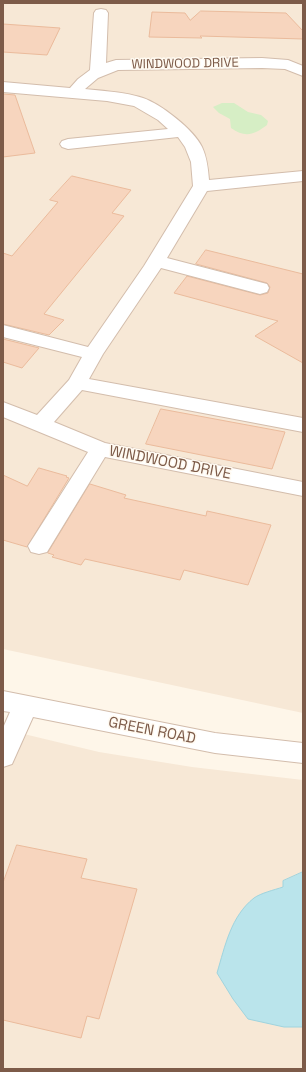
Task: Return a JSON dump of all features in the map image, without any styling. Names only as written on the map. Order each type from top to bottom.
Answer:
[{"type":"street","points":[[98,71],[101,13]]},
{"type":"street","name":"WINDWOOD DRIVE","points":[[75,92],[84,80],[98,71],[116,66],[262,63],[288,65],[303,71]]},
{"type":"street","points":[[3,87],[75,92],[139,102],[164,117],[182,132],[193,146],[199,162],[201,186],[156,261],[93,354],[77,383],[41,424]]},
{"type":"street","points":[[68,144],[182,132]]},
{"type":"street","points":[[201,186],[303,176]]},
{"type":"street","points":[[156,261],[260,288]]},
{"type":"street","points":[[3,331],[93,354]]},
{"type":"street","points":[[77,383],[303,425]]},
{"type":"street","name":"WINDWOOD DRIVE","points":[[3,409],[100,449],[303,489]]},
{"type":"street","points":[[39,546],[100,449]]},
{"type":"street","points":[[3,757],[14,704]]},
{"type":"street","name":"GREEN ROAD","points":[[14,704],[215,743],[303,753]]},
{"type":"shaded area","points":[[3,3],[303,3],[303,713],[3,649]]},
{"type":"shaded area","points":[[3,729],[99,752],[192,767],[303,780],[303,1069],[3,1069]]},
{"type":"green space","points":[[222,103],[234,103],[248,112],[261,115],[268,121],[267,125],[254,133],[249,134],[236,131],[231,128],[230,119],[219,113],[213,107]]},
{"type":"water","points":[[303,872],[303,1027],[284,1027],[248,1019],[233,999],[217,973],[230,932],[246,905],[254,898],[283,887],[283,881]]},
{"type":"building","points":[[201,11],[286,13],[303,31],[303,39],[200,36],[202,38],[149,37],[152,12],[185,13],[190,20]]},
{"type":"building","points":[[3,24],[60,28],[47,55],[3,52]]},
{"type":"building","points":[[3,94],[15,95],[35,153],[3,157]]},
{"type":"building","points":[[72,176],[131,190],[112,213],[124,216],[44,314],[64,320],[49,335],[3,324],[3,253],[12,256],[58,202],[50,200]]},
{"type":"building","points":[[206,250],[303,274],[303,363],[255,336],[278,321],[174,293],[187,276],[260,295],[268,293],[270,287],[267,283],[196,264]]},
{"type":"building","points":[[3,339],[39,348],[22,368],[3,362]]},
{"type":"building","points":[[161,409],[285,432],[272,469],[146,444]]},
{"type":"building","points":[[39,468],[67,476],[66,477],[69,478],[27,547],[3,540],[3,475],[27,486]]},
{"type":"building","points":[[90,484],[126,495],[124,498],[206,516],[207,511],[271,525],[248,585],[184,570],[180,580],[85,559],[81,565],[52,557],[54,555],[48,553]]},
{"type":"building","points":[[17,845],[87,859],[81,878],[137,889],[99,1019],[87,1016],[81,1038],[3,1020],[3,883]]}]
